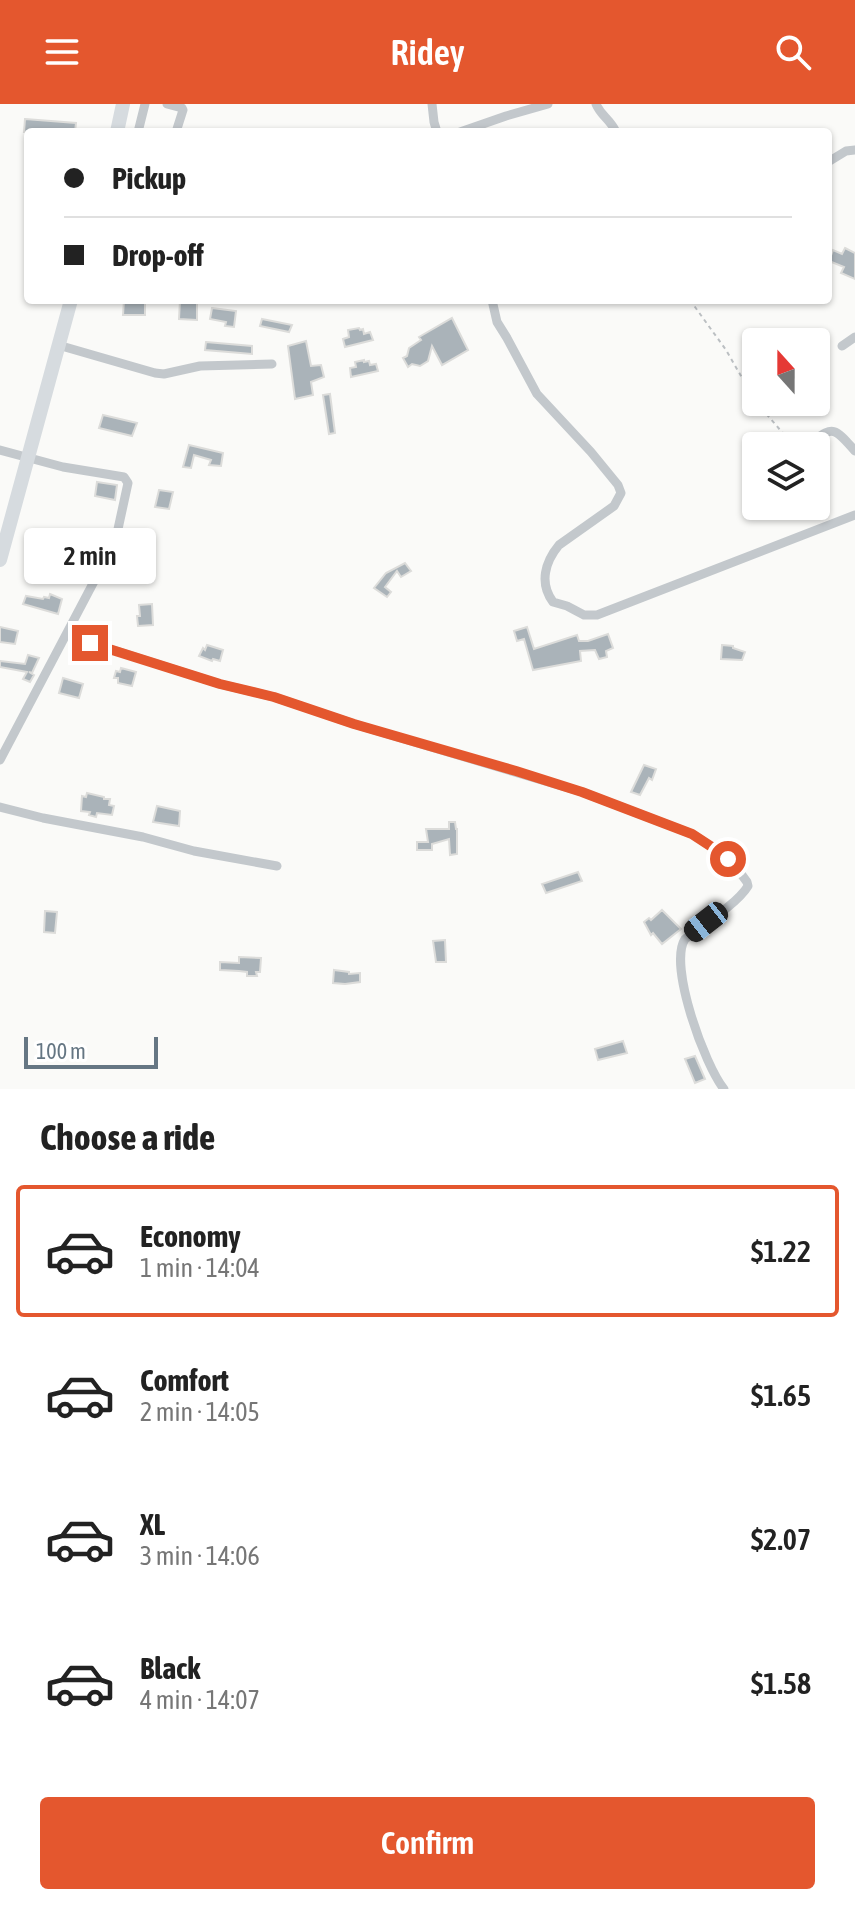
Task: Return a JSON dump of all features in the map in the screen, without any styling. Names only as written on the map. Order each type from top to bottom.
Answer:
[{"type":"highway","points":[[118,128],[123,104]]},
{"type":"highway","points":[[0,560],[70,304]]},
{"type":"street","points":[[139,128],[145,104]]},
{"type":"street","points":[[167,104],[183,110],[177,128]]},
{"type":"street","points":[[432,104],[436,128]]},
{"type":"street","points":[[474,128],[548,104]]},
{"type":"street","points":[[596,104],[614,128]]},
{"type":"street","points":[[832,159],[855,150]]},
{"type":"street","points":[[493,304],[497,322],[537,394],[591,452],[621,493],[614,506],[552,553],[544,578],[545,589],[553,602],[584,615],[597,615],[855,515]]},
{"type":"street","points":[[842,346],[855,337]]},
{"type":"street","points":[[58,345],[164,374],[200,366],[272,364]]},
{"type":"street","points":[[824,432],[840,434],[855,451]]},
{"type":"street","points":[[0,450],[63,467],[124,477],[128,483],[114,542],[0,760]]},
{"type":"street","points":[[66,635],[582,792],[692,834],[718,851],[744,877],[748,886],[737,899],[685,939],[679,955],[691,1014],[705,1053],[724,1089]]},
{"type":"street","points":[[0,807],[194,851],[277,866]]},
{"type":"path","points":[[693,304],[742,378]]},
{"type":"path","points":[[768,416],[782,432]]},
{"type":"building","points":[[25,119],[76,123],[75,128],[24,128]]},
{"type":"building","points":[[845,248],[855,253],[855,279],[841,273],[844,267],[832,262],[833,250],[842,254]]},
{"type":"building","points":[[124,304],[145,304],[145,315],[123,315]]},
{"type":"building","points":[[180,304],[197,304],[197,320],[179,319]]},
{"type":"building","points":[[212,308],[236,311],[234,327],[210,319]]},
{"type":"building","points":[[452,318],[468,350],[442,365],[432,346],[428,361],[420,366],[412,364],[408,367],[403,358],[407,356],[409,348],[421,340],[419,337]]},
{"type":"building","points":[[262,319],[292,325],[289,332],[260,326]]},
{"type":"building","points":[[363,329],[364,334],[370,332],[373,340],[345,347],[343,339],[349,337],[348,330]]},
{"type":"building","points":[[306,341],[311,366],[321,365],[324,377],[311,382],[313,395],[295,399],[288,346]]},
{"type":"building","points":[[206,342],[252,346],[252,354],[205,350]]},
{"type":"building","points":[[369,361],[370,365],[376,364],[378,371],[351,377],[350,368],[356,367],[355,362]]},
{"type":"building","points":[[330,394],[335,433],[329,434],[323,395]]},
{"type":"building","points":[[103,415],[137,423],[132,436],[99,428]]},
{"type":"building","points":[[189,445],[223,453],[221,466],[209,465],[211,460],[194,455],[191,468],[183,467]]},
{"type":"building","points":[[97,482],[117,485],[115,500],[95,496]]},
{"type":"building","points":[[159,490],[173,492],[169,509],[155,507]]},
{"type":"building","points":[[73,559],[87,566],[75,580],[60,580]]},
{"type":"building","points":[[405,563],[411,571],[401,577],[397,571],[385,587],[391,592],[387,597],[374,588],[386,573]]},
{"type":"building","points":[[50,594],[62,599],[58,614],[23,604],[26,596],[43,599],[49,598]]},
{"type":"building","points":[[152,604],[153,625],[138,626],[139,605]]},
{"type":"building","points":[[0,627],[18,631],[15,644],[0,642]]},
{"type":"building","points":[[527,627],[534,649],[577,635],[579,641],[588,641],[608,634],[613,648],[606,651],[607,657],[599,659],[595,650],[580,651],[581,661],[533,670],[524,639],[517,641],[514,631]]},
{"type":"building","points":[[207,645],[223,650],[220,661],[199,656]]},
{"type":"building","points":[[722,645],[745,652],[742,660],[721,659]]},
{"type":"building","points":[[28,655],[39,658],[32,673],[29,672],[34,675],[30,682],[23,679],[27,672],[0,667],[0,661],[25,664]]},
{"type":"building","points":[[121,668],[136,672],[132,686],[118,683],[118,678],[114,678]]},
{"type":"building","points":[[63,678],[83,684],[79,698],[59,693]]},
{"type":"building","points":[[644,765],[656,769],[640,795],[631,792]]},
{"type":"building","points":[[87,793],[110,799],[109,805],[114,806],[112,815],[97,813],[96,817],[89,815],[90,812],[81,811],[82,796],[86,797]]},
{"type":"building","points":[[157,806],[180,811],[179,826],[153,822]]},
{"type":"building","points":[[449,822],[455,822],[457,829],[457,854],[450,855],[449,839],[432,844],[432,850],[417,850],[417,842],[428,842],[426,829],[449,829]]},
{"type":"building","points":[[578,872],[582,881],[546,893],[542,884]]},
{"type":"building","points":[[662,910],[681,929],[662,944],[653,933],[651,935],[644,922]]},
{"type":"building","points":[[45,911],[57,912],[55,933],[44,932]]},
{"type":"building","points":[[445,940],[446,962],[436,962],[433,941]]},
{"type":"building","points":[[239,957],[261,958],[257,976],[220,970],[220,962],[239,963]]},
{"type":"building","points":[[334,970],[360,973],[360,982],[333,983]]},
{"type":"building","points":[[623,1041],[627,1053],[598,1060],[595,1049]]},
{"type":"building","points":[[695,1056],[705,1079],[695,1083],[685,1059]]},
{"type":"route","points":[[90,643],[582,792],[692,834],[728,859]]}]
